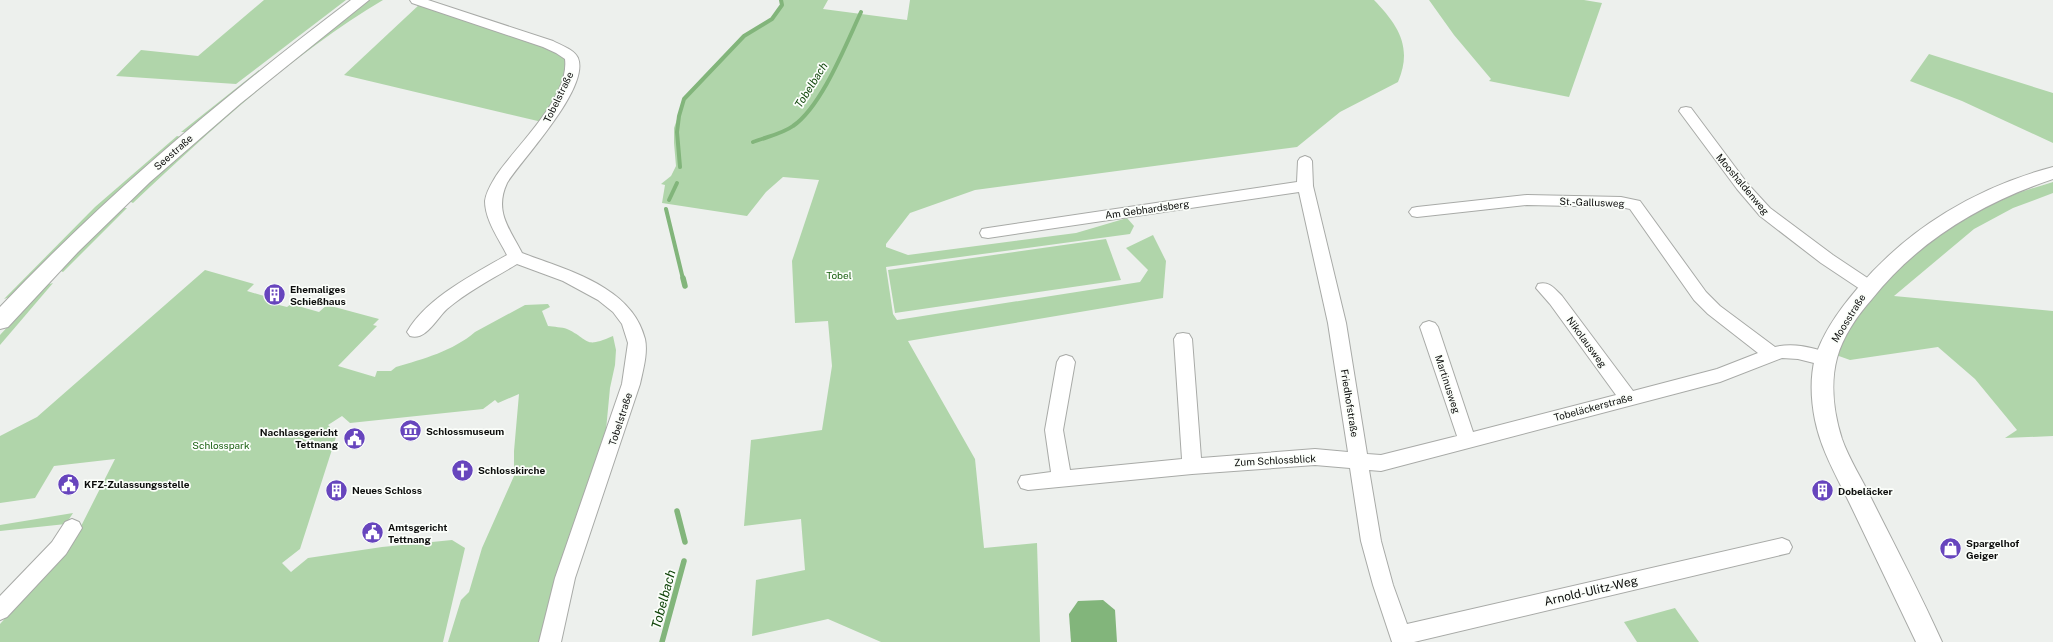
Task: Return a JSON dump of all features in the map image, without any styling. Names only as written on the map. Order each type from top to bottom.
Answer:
[{"type":"main road","name":"Seestraße","points":[[0,321],[72,246],[139,182],[243,93],[361,0]]},
{"type":"street","name":"Tobelstraße","points":[[416,0],[548,44],[561,50],[571,58],[572,72],[554,111],[496,189],[493,199],[495,209],[516,257],[590,288],[609,298],[619,307],[636,337],[637,350],[631,384],[565,578],[550,642]]},
{"type":"street","name":"Mooshaldenweg","points":[[1686,111],[1742,186],[1765,212],[1827,259],[1869,287]]},
{"type":"street","name":"Friedhofstraße","points":[[1305,161],[1305,186],[1337,323],[1371,541],[1383,585],[1402,638]]},
{"type":"street","name":"Moosstraße","points":[[1929,642],[1831,440],[1825,418],[1823,394],[1826,359],[1839,328],[1869,287],[1912,244],[1954,215],[1985,198],[2025,181],[2053,173]]},
{"type":"street","name":"Am Gebhardsberg","points":[[988,233],[1305,186]]},
{"type":"street","name":"St.-Gallusweg","points":[[1417,212],[1527,200],[1620,202],[1635,205],[1700,296],[1714,310],[1773,355]]},
{"type":"street","points":[[416,332],[441,305],[464,288],[516,257]]},
{"type":"street","name":"Nikolausweg","points":[[1544,288],[1556,300],[1628,398]]},
{"type":"street","name":"Martinusweg","points":[[1429,327],[1463,430],[1468,440]]},
{"type":"street","points":[[1183,339],[1192,466]]},
{"type":"street","name":"Tobeläckerstraße","points":[[1359,462],[1381,463],[1720,375],[1773,355],[1793,352],[1806,353],[1826,359]]},
{"type":"street","points":[[1062,478],[1054,430],[1066,362]]},
{"type":"street","name":"Zum Schlossblick","points":[[1028,482],[1192,466],[1315,457],[1359,462]]},
{"type":"street","points":[[0,610],[59,548],[72,528]]},
{"type":"street","name":"Arnold-Ulitz-Weg","points":[[1402,638],[1782,547]]},
{"type":"green space","points":[[264,0],[346,0],[236,84],[116,76],[141,50],[198,56]]},
{"type":"green space","points":[[368,0],[383,0],[316,44],[284,69],[222,121],[133,203],[129,201],[228,112]]},
{"type":"green space","name":"Tobel","points":[[781,0],[828,0],[823,9],[907,20],[910,0],[1374,0],[1390,18],[1401,37],[1404,58],[1398,82],[1340,112],[1297,147],[975,190],[910,213],[886,244],[886,247],[908,255],[1076,233],[1127,218],[1134,226],[1130,234],[886,267],[893,314],[897,320],[1140,282],[1148,270],[1126,248],[1153,235],[1166,261],[1163,298],[908,341],[975,459],[984,548],[1037,543],[1040,642],[881,642],[828,619],[752,636],[756,580],[805,570],[801,519],[744,526],[751,440],[822,430],[832,366],[828,321],[795,323],[792,261],[819,180],[783,177],[766,192],[747,216],[662,203],[665,185],[661,184],[671,176],[676,166],[674,128],[684,99],[744,36],[772,19],[782,5]]},
{"type":"green space","points":[[1429,0],[1584,0],[1602,3],[1569,97],[1489,81],[1491,79],[1454,35]]},
{"type":"green space","points":[[420,4],[558,51],[568,60],[563,84],[542,122],[344,75]]},
{"type":"green space","points":[[1929,54],[2053,93],[2053,143],[1962,101],[1910,81]]},
{"type":"green space","points":[[259,70],[260,73],[187,132],[181,132]]},
{"type":"green space","points":[[177,136],[181,137],[10,297],[4,299],[95,207]]},
{"type":"green space","points":[[2053,182],[2053,193],[2013,208],[1974,229],[1894,296],[2053,311],[2053,436],[2005,438],[2017,430],[1975,379],[1938,347],[1850,360],[1836,355],[1855,320],[1873,296],[1907,260],[1927,244],[1947,229],[1990,204],[2012,195]]},
{"type":"green space","points":[[121,208],[127,208],[63,272],[59,270]]},
{"type":"green space","points":[[1106,239],[1121,280],[895,313],[888,270]]},
{"type":"green space","name":"Schlosspark","points":[[205,270],[254,284],[247,291],[271,298],[271,303],[287,307],[291,304],[319,312],[327,305],[379,319],[373,325],[377,326],[338,366],[375,377],[377,371],[391,371],[396,367],[447,349],[525,305],[548,304],[550,307],[542,311],[548,326],[567,329],[588,342],[597,342],[613,336],[616,350],[615,365],[610,388],[606,430],[543,642],[448,642],[461,600],[469,592],[482,548],[514,476],[514,451],[519,394],[498,403],[495,400],[483,409],[350,423],[342,416],[328,425],[337,434],[300,549],[282,563],[291,572],[308,558],[382,547],[452,540],[465,548],[443,642],[0,642],[0,624],[72,544],[115,459],[54,466],[35,498],[0,503],[0,436],[37,417]]},
{"type":"green space","points":[[53,283],[0,345],[0,335],[46,285]]},
{"type":"green space","points":[[73,513],[66,524],[0,531],[0,525]]},
{"type":"green space","points":[[1675,608],[1699,642],[1637,642],[1624,622]]},
{"type":"shaded area","points":[[1103,600],[1115,610],[1117,642],[1071,642],[1069,614],[1078,601]]},
{"type":"waterway","points":[[680,167],[677,132],[679,116],[684,99],[744,36],[772,19],[782,5],[781,0]]},
{"type":"waterway","name":"Tobelbach","points":[[753,142],[784,131],[804,117],[814,104],[832,74],[861,12]]},
{"type":"waterway","name":"Tobelbach","points":[[669,200],[677,183]]},
{"type":"waterway","name":"Tobelbach","points":[[666,209],[683,279]]},
{"type":"waterway","name":"Tobelbach","points":[[683,278],[685,286]]},
{"type":"waterway","name":"Tobelbach","points":[[677,511],[685,542]]},
{"type":"waterway","name":"Tobelbach","points":[[662,642],[684,561]]},
{"type":"place","name":"Ehemaliges Schießhaus","points":[[275,295]]},
{"type":"place","name":"Schlossmuseum","points":[[410,431]]},
{"type":"place","name":"Nachlassgericht Tettnang","points":[[354,438]]},
{"type":"place","name":"Schlosskirche","points":[[463,470]]},
{"type":"place","name":"KFZ-Zulassungsstelle","points":[[68,484]]},
{"type":"place","name":"Neues Schloss","points":[[336,490]]},
{"type":"place","name":"Dobeläcker","points":[[1822,491]]},
{"type":"place","name":"Amtsgericht Tettnang","points":[[372,533]]},
{"type":"place","name":"Spargelhof Geiger","points":[[1951,549]]}]
